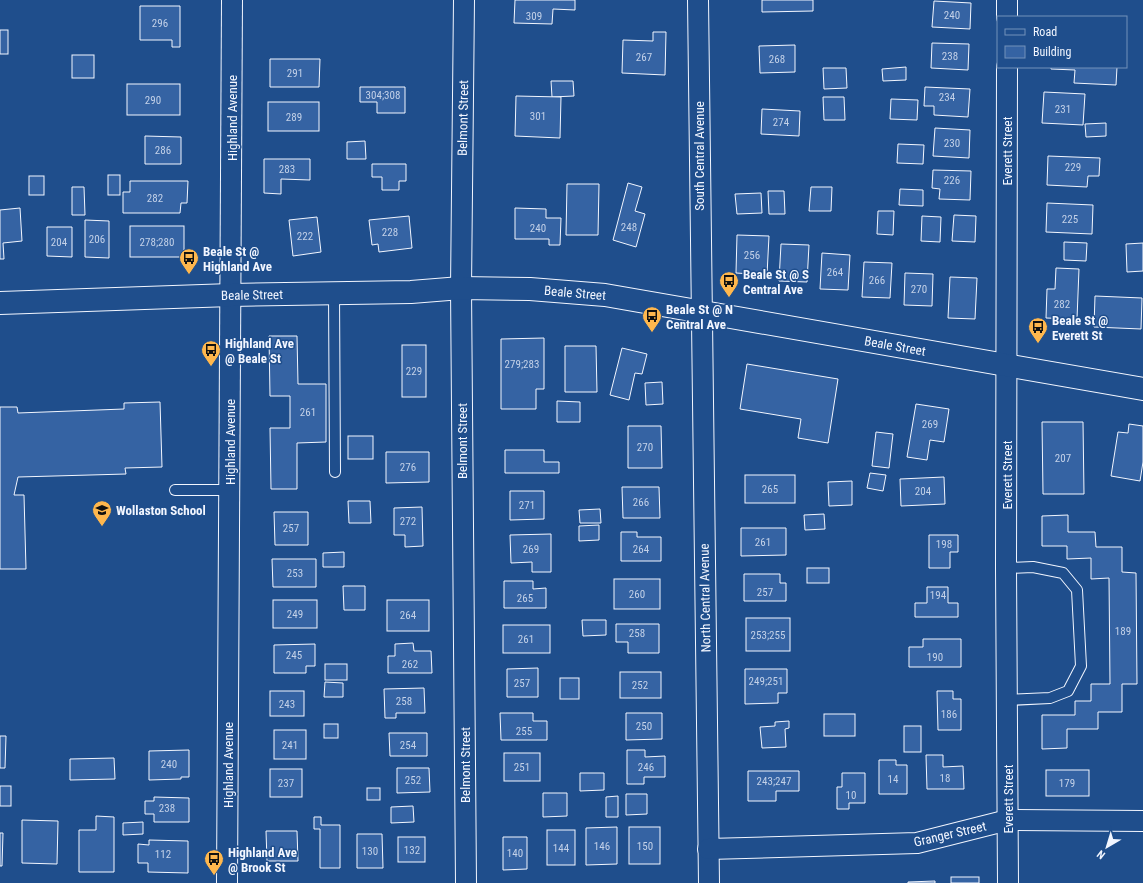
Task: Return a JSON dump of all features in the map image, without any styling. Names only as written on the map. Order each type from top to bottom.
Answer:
[{"type":"main road","name":"Beale Street","points":[[0,303],[231,295],[411,292],[461,288],[530,289],[605,295],[1143,389]]},
{"type":"street","name":"Highland Avenue","points":[[228,883],[232,0]]},
{"type":"street","name":"Belmont Street","points":[[464,0],[461,288],[466,883]]},
{"type":"street","name":"South Central Avenue","points":[[698,0],[701,312]]},
{"type":"street","points":[[1007,0],[1007,16]]},
{"type":"street","name":"Everett Street","points":[[1007,68],[1008,366],[1006,568],[1008,883]]},
{"type":"street","name":"North Central Avenue","points":[[701,312],[709,883]]},
{"type":"street","name":"Granger Street","points":[[708,849],[917,843],[1008,820],[1143,821]]},
{"type":"lane","points":[[334,293],[336,472]]},
{"type":"lane","points":[[175,490],[230,490]]},
{"type":"lane","points":[[1006,568],[1033,567],[1062,573],[1077,590],[1081,666],[1068,691],[1050,698],[1008,700]]},
{"type":"building","points":[[515,0],[575,0],[575,10],[553,9],[552,24],[514,23]]},
{"type":"building","points":[[762,0],[813,0],[813,11],[762,12]]},
{"type":"building","points":[[934,1],[971,3],[970,29],[932,27]]},
{"type":"building","points":[[140,6],[180,6],[180,47],[172,47],[172,40],[140,40]]},
{"type":"building","points":[[0,30],[8,30],[8,54],[0,54]]},
{"type":"building","points":[[653,32],[666,32],[665,75],[622,73],[623,40],[653,41]]},
{"type":"building","points":[[932,43],[969,44],[968,70],[931,68]]},
{"type":"building","points":[[795,45],[795,72],[760,73],[759,46]]},
{"type":"building","points":[[72,55],[94,55],[94,78],[72,78]]},
{"type":"building","points":[[270,59],[320,59],[319,87],[270,87]]},
{"type":"building","points":[[906,67],[906,80],[883,81],[882,69]]},
{"type":"building","points":[[823,68],[846,68],[847,88],[824,89]]},
{"type":"building","points":[[1117,68],[1116,85],[1074,83],[1075,70],[1051,69]]},
{"type":"building","points":[[551,81],[573,81],[574,96],[552,97]]},
{"type":"building","points":[[127,84],[180,84],[180,115],[127,115]]},
{"type":"building","points":[[360,87],[405,87],[405,113],[377,113],[377,102],[360,102]]},
{"type":"building","points":[[925,87],[970,89],[968,117],[934,115],[934,106],[924,106]]},
{"type":"building","points":[[1044,92],[1085,94],[1083,125],[1042,123]]},
{"type":"building","points":[[516,96],[561,97],[560,138],[515,136]]},
{"type":"building","points":[[823,97],[844,97],[845,120],[824,120]]},
{"type":"building","points":[[891,99],[918,100],[917,120],[890,119]]},
{"type":"building","points":[[268,102],[319,102],[319,131],[268,131]]},
{"type":"building","points":[[762,109],[800,111],[799,136],[761,134]]},
{"type":"building","points":[[1106,123],[1106,136],[1086,137],[1085,124]]},
{"type":"building","points":[[935,128],[970,130],[969,158],[933,156]]},
{"type":"building","points":[[145,136],[181,137],[181,164],[145,164]]},
{"type":"building","points":[[365,141],[366,159],[347,159],[347,142]]},
{"type":"building","points":[[898,144],[924,145],[923,164],[897,163]]},
{"type":"building","points":[[1048,156],[1100,158],[1099,176],[1088,176],[1087,187],[1047,185]]},
{"type":"building","points":[[264,159],[310,159],[310,180],[281,179],[281,194],[264,193]]},
{"type":"building","points":[[372,164],[406,164],[406,181],[399,181],[399,190],[382,190],[382,177],[372,177]]},
{"type":"building","points":[[933,170],[971,171],[970,200],[939,199],[940,189],[932,188]]},
{"type":"building","points":[[108,175],[120,175],[120,195],[108,195]]},
{"type":"building","points":[[29,176],[44,176],[44,195],[29,195]]},
{"type":"building","points":[[130,181],[188,181],[187,203],[181,203],[180,213],[123,213],[123,192],[130,192]]},
{"type":"building","points":[[628,183],[642,187],[635,211],[645,214],[636,247],[613,240]]},
{"type":"building","points":[[567,184],[599,184],[598,235],[566,235]]},
{"type":"building","points":[[72,187],[84,187],[85,215],[72,215]]},
{"type":"building","points":[[811,187],[832,187],[831,211],[809,211]]},
{"type":"building","points":[[900,189],[923,190],[923,206],[899,205]]},
{"type":"building","points":[[768,191],[784,191],[785,214],[769,214]]},
{"type":"building","points":[[761,193],[762,213],[737,214],[735,194]]},
{"type":"building","points":[[1047,203],[1093,205],[1092,234],[1046,232]]},
{"type":"building","points":[[20,208],[22,241],[3,243],[4,259],[0,259],[0,210]]},
{"type":"building","points":[[515,208],[546,209],[546,218],[561,218],[560,245],[549,245],[549,239],[515,239]]},
{"type":"building","points":[[878,211],[894,211],[893,235],[877,234]]},
{"type":"building","points":[[954,215],[976,216],[975,242],[952,241]]},
{"type":"building","points":[[409,216],[412,248],[379,252],[378,244],[372,245],[369,220]]},
{"type":"building","points":[[922,216],[941,217],[940,242],[921,241]]},
{"type":"building","points":[[317,217],[321,252],[293,256],[289,220]]},
{"type":"building","points":[[85,220],[109,221],[109,258],[85,257]]},
{"type":"building","points":[[130,226],[184,226],[184,257],[130,257]]},
{"type":"building","points":[[47,227],[72,227],[72,257],[47,256]]},
{"type":"building","points":[[737,235],[769,236],[767,275],[736,273]]},
{"type":"building","points":[[1064,242],[1087,243],[1086,261],[1064,260]]},
{"type":"building","points":[[1143,243],[1143,271],[1127,272],[1126,244]]},
{"type":"building","points":[[781,244],[809,245],[807,282],[779,281]]},
{"type":"building","points":[[822,253],[850,255],[848,290],[820,289]]},
{"type":"building","points":[[864,262],[892,263],[890,298],[862,297]]},
{"type":"building","points":[[1056,268],[1079,269],[1077,319],[1046,318],[1047,289],[1055,289]]},
{"type":"building","points":[[905,273],[933,274],[932,306],[904,305]]},
{"type":"building","points":[[950,277],[977,278],[975,319],[948,318]]},
{"type":"building","points":[[1095,296],[1142,298],[1141,329],[1094,327]]},
{"type":"building","points":[[269,336],[297,336],[298,384],[326,384],[326,442],[297,443],[297,489],[271,489],[270,428],[290,428],[290,396],[270,396]]},
{"type":"building","points":[[544,338],[544,389],[536,389],[536,409],[501,409],[501,339]]},
{"type":"building","points":[[402,345],[426,345],[426,397],[402,397]]},
{"type":"building","points":[[565,346],[596,346],[597,392],[565,392]]},
{"type":"building","points":[[622,348],[647,354],[642,374],[635,373],[629,400],[610,395]]},
{"type":"building","points":[[747,364],[838,379],[828,443],[798,438],[801,419],[740,409]]},
{"type":"building","points":[[662,382],[663,404],[646,405],[645,383]]},
{"type":"building","points":[[557,401],[580,402],[580,422],[557,422]]},
{"type":"building","points":[[160,402],[162,467],[125,468],[126,474],[18,477],[14,495],[24,495],[26,569],[0,569],[0,407],[17,407],[18,413],[124,409],[124,403]]},
{"type":"building","points":[[916,404],[949,409],[944,442],[930,440],[927,460],[907,457]]},
{"type":"building","points":[[1042,422],[1083,422],[1084,494],[1043,494]]},
{"type":"building","points":[[1129,424],[1143,426],[1143,462],[1140,481],[1111,476],[1118,432],[1128,433]]},
{"type":"building","points":[[628,426],[661,426],[662,468],[628,468]]},
{"type":"building","points":[[876,432],[893,434],[889,468],[872,466]]},
{"type":"building","points":[[348,436],[373,436],[373,459],[348,459]]},
{"type":"building","points":[[505,450],[544,450],[544,462],[559,462],[559,473],[505,473]]},
{"type":"building","points":[[386,452],[429,452],[429,482],[386,483]]},
{"type":"building","points":[[870,473],[886,475],[883,491],[867,488]]},
{"type":"building","points":[[745,475],[795,475],[795,503],[745,503]]},
{"type":"building","points":[[944,477],[945,504],[901,506],[900,479]]},
{"type":"building","points":[[852,481],[852,505],[829,506],[828,482]]},
{"type":"building","points":[[622,487],[659,487],[660,518],[623,518]]},
{"type":"building","points":[[510,491],[544,491],[544,519],[510,520]]},
{"type":"building","points":[[348,501],[370,501],[371,523],[349,523]]},
{"type":"building","points":[[422,507],[423,546],[405,547],[405,535],[394,535],[394,508]]},
{"type":"building","points":[[600,509],[601,523],[580,523],[579,510]]},
{"type":"building","points":[[274,512],[308,512],[308,545],[275,545]]},
{"type":"building","points":[[824,514],[825,529],[805,530],[804,515]]},
{"type":"building","points":[[1068,515],[1068,532],[1095,532],[1096,547],[1122,547],[1122,572],[1136,573],[1137,684],[1122,684],[1122,712],[1098,712],[1098,729],[1067,729],[1067,748],[1042,749],[1042,715],[1075,715],[1075,701],[1091,701],[1091,684],[1110,684],[1109,578],[1091,579],[1091,558],[1067,559],[1067,546],[1042,546],[1042,516]]},
{"type":"building","points":[[599,525],[599,540],[579,541],[579,526]]},
{"type":"building","points":[[741,528],[786,528],[786,555],[741,556]]},
{"type":"building","points":[[621,532],[637,532],[637,537],[661,537],[661,561],[621,561]]},
{"type":"building","points":[[551,534],[551,572],[532,572],[532,562],[511,563],[510,535]]},
{"type":"building","points":[[929,535],[958,535],[958,552],[950,552],[950,568],[929,568]]},
{"type":"building","points":[[344,552],[344,567],[323,567],[323,553]]},
{"type":"building","points":[[272,559],[316,559],[316,587],[273,587]]},
{"type":"building","points":[[807,568],[829,568],[829,583],[807,583]]},
{"type":"building","points":[[744,574],[780,574],[780,583],[786,583],[786,601],[744,601]]},
{"type":"building","points":[[614,579],[660,579],[660,609],[614,609]]},
{"type":"building","points":[[504,581],[533,581],[533,589],[546,588],[546,608],[504,608]]},
{"type":"building","points":[[343,586],[365,586],[365,610],[344,610]]},
{"type":"building","points":[[927,587],[948,587],[948,603],[958,603],[958,617],[915,617],[915,603],[927,603]]},
{"type":"building","points":[[273,600],[317,600],[317,628],[273,628]]},
{"type":"building","points":[[387,600],[429,600],[429,631],[387,631]]},
{"type":"building","points":[[746,618],[790,618],[790,651],[746,651]]},
{"type":"building","points":[[582,620],[606,620],[606,635],[583,636]]},
{"type":"building","points":[[616,624],[659,624],[659,653],[628,653],[628,642],[616,642]]},
{"type":"building","points":[[503,625],[550,625],[550,653],[503,653]]},
{"type":"building","points":[[923,639],[961,639],[961,667],[909,667],[909,647],[923,647]]},
{"type":"building","points":[[413,643],[414,651],[431,651],[432,673],[388,673],[388,656],[395,656],[395,644]]},
{"type":"building","points":[[315,644],[315,666],[306,666],[306,673],[274,673],[274,645]]},
{"type":"building","points":[[325,664],[347,664],[347,680],[325,680]]},
{"type":"building","points":[[538,668],[538,697],[507,697],[507,669]]},
{"type":"building","points":[[745,669],[787,669],[787,693],[778,693],[778,703],[745,704]]},
{"type":"building","points":[[620,672],[661,672],[661,698],[620,698]]},
{"type":"building","points":[[560,678],[579,678],[579,699],[560,699]]},
{"type":"building","points":[[325,682],[343,683],[343,697],[324,697]]},
{"type":"building","points":[[424,688],[425,713],[396,713],[396,718],[385,718],[384,689]]},
{"type":"building","points":[[270,691],[304,691],[304,716],[270,716]]},
{"type":"building","points":[[937,691],[953,691],[953,699],[961,699],[961,730],[938,730]]},
{"type":"building","points":[[500,713],[533,713],[533,721],[547,721],[547,740],[501,740]]},
{"type":"building","points":[[626,713],[662,713],[662,739],[626,740]]},
{"type":"building","points":[[824,714],[855,714],[855,736],[824,736]]},
{"type":"building","points":[[789,721],[789,728],[785,729],[786,747],[762,748],[760,727],[775,726],[775,722]]},
{"type":"building","points":[[324,724],[338,724],[338,738],[324,738]]},
{"type":"building","points":[[904,726],[921,726],[921,752],[904,752]]},
{"type":"building","points":[[274,730],[306,730],[306,759],[274,759]]},
{"type":"building","points":[[389,733],[427,733],[427,756],[390,756]]},
{"type":"building","points":[[0,736],[6,736],[5,768],[0,768]]},
{"type":"building","points":[[189,750],[189,777],[181,777],[181,779],[149,780],[149,751]]},
{"type":"building","points":[[627,750],[645,750],[645,757],[665,756],[665,777],[644,777],[644,784],[627,784]]},
{"type":"building","points":[[504,753],[540,753],[540,781],[504,781]]},
{"type":"building","points":[[926,755],[943,755],[943,767],[963,766],[964,789],[927,789]]},
{"type":"building","points":[[114,758],[115,779],[70,780],[70,759]]},
{"type":"building","points":[[879,760],[896,760],[896,765],[907,765],[907,794],[879,794]]},
{"type":"building","points":[[397,768],[429,768],[430,792],[397,793]]},
{"type":"building","points":[[270,769],[302,769],[302,797],[270,797]]},
{"type":"building","points":[[1046,770],[1089,770],[1089,796],[1046,796]]},
{"type":"building","points":[[748,771],[799,771],[799,791],[776,791],[776,801],[748,801]]},
{"type":"building","points":[[580,773],[604,773],[604,790],[580,791]]},
{"type":"building","points":[[842,773],[865,773],[865,803],[849,803],[849,809],[837,809],[837,787],[842,787]]},
{"type":"building","points":[[0,786],[11,786],[11,806],[0,806]]},
{"type":"building","points":[[367,788],[380,788],[380,800],[367,800]]},
{"type":"building","points":[[543,793],[567,793],[567,816],[543,817]]},
{"type":"building","points":[[626,794],[647,794],[647,814],[626,815]]},
{"type":"building","points":[[618,796],[618,817],[606,817],[606,797]]},
{"type":"building","points":[[154,797],[189,798],[189,822],[154,822],[154,814],[145,814],[145,801],[154,801]]},
{"type":"building","points":[[413,806],[414,822],[391,823],[391,807]]},
{"type":"building","points":[[96,816],[114,817],[114,872],[79,872],[79,830],[96,830]]},
{"type":"building","points":[[314,817],[321,817],[321,825],[340,825],[340,868],[320,868],[320,829],[314,829]]},
{"type":"building","points":[[22,820],[58,821],[57,864],[22,863]]},
{"type":"building","points":[[143,822],[143,834],[123,835],[123,823]]},
{"type":"building","points":[[617,827],[617,864],[586,865],[586,828]]},
{"type":"building","points":[[629,827],[660,827],[660,864],[629,864]]},
{"type":"building","points":[[547,830],[575,830],[575,865],[547,865]]},
{"type":"building","points":[[266,831],[297,831],[298,861],[267,861]]},
{"type":"building","points":[[0,833],[3,833],[2,866],[0,866]]},
{"type":"building","points":[[357,834],[382,834],[383,868],[357,868]]},
{"type":"building","points":[[398,837],[425,837],[425,862],[398,862]]},
{"type":"building","points":[[503,837],[527,837],[527,869],[503,870]]},
{"type":"building","points":[[149,840],[188,841],[188,873],[148,872],[148,863],[138,863],[138,844],[149,845]]},
{"type":"building","points":[[951,877],[979,877],[979,883],[951,883]]},
{"type":"building","points":[[935,881],[935,883],[908,883],[908,882]]},
{"type":"place","name":"Beale St @ Highland Ave","points":[[189,275]]},
{"type":"place","name":"Beale St @ S Central Ave","points":[[729,298]]},
{"type":"place","name":"Beale St @ N Central Ave","points":[[652,333]]},
{"type":"place","name":"Beale St @ Everett St","points":[[1038,344]]},
{"type":"place","name":"Highland Ave @ Beale St","points":[[211,367]]},
{"type":"place","name":"Wollaston School","points":[[102,527]]},
{"type":"place","name":"Highland Ave @ Brook St","points":[[214,876]]}]
